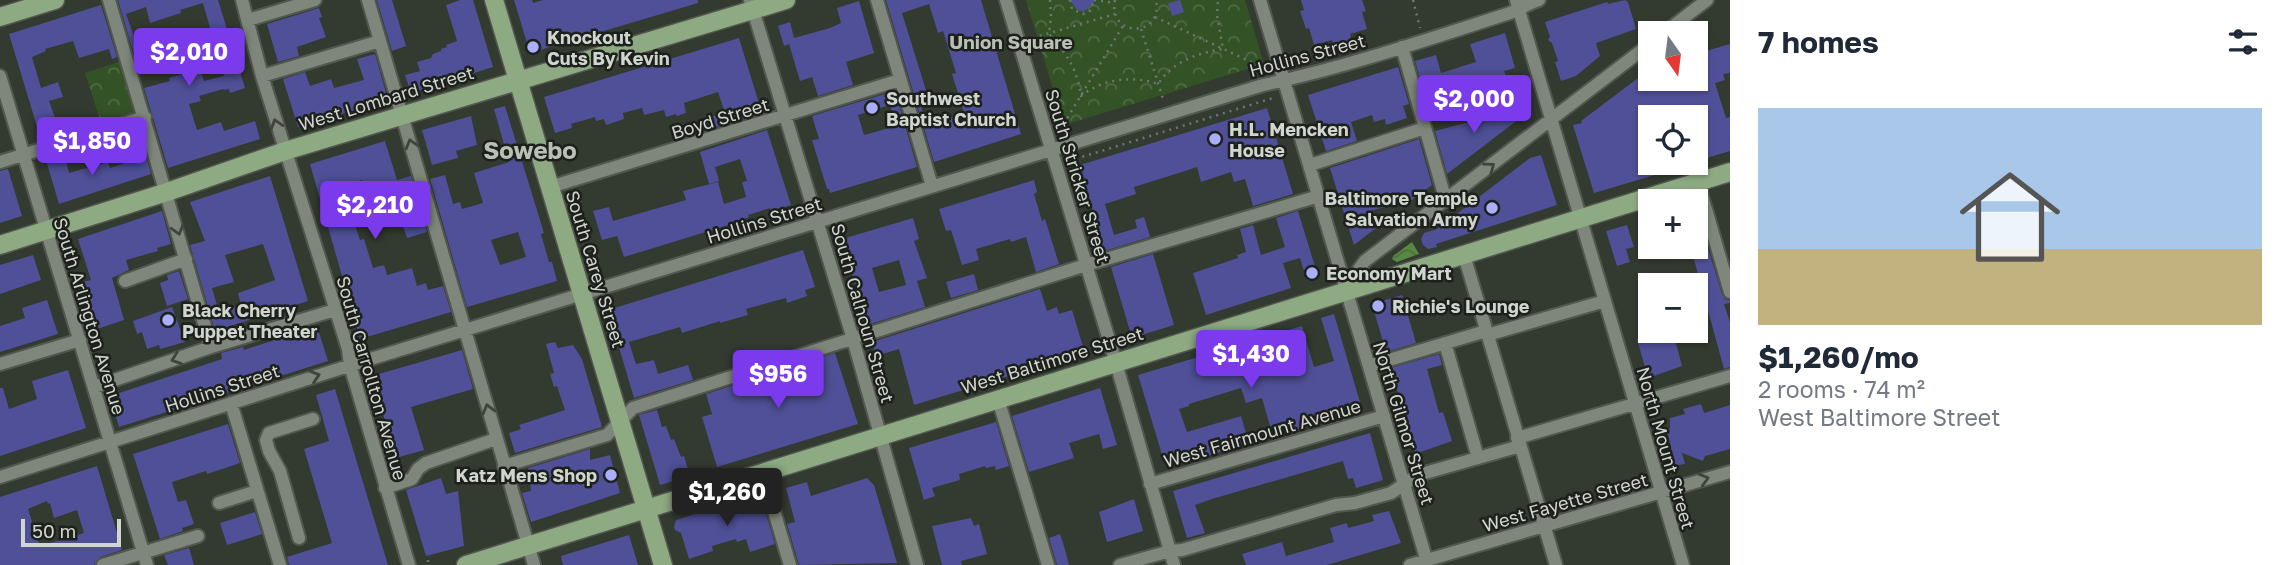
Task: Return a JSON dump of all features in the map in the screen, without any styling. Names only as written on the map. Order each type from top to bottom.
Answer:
[{"type":"main road","points":[[0,18],[55,0]]},
{"type":"main road","name":"South Carey Street","points":[[494,0],[663,565]]},
{"type":"main road","name":"West Lombard Street","points":[[0,245],[285,151],[518,81],[751,5],[786,0]]},
{"type":"main road","name":"West Baltimore Street","points":[[466,565],[1730,172]]},
{"type":"street","points":[[109,0],[211,347]]},
{"type":"street","name":"South Carrollton Avenue","points":[[242,0],[262,76],[348,349],[350,365],[408,565]]},
{"type":"street","points":[[248,20],[315,0]]},
{"type":"street","points":[[368,0],[534,565]]},
{"type":"street","points":[[877,0],[932,186]]},
{"type":"street","name":"South Stricker Street","points":[[1006,0],[1174,565]]},
{"type":"street","name":"North Gilmor Street","points":[[1260,0],[1427,563]]},
{"type":"street","name":"Hollins Street","points":[[0,477],[350,365],[932,186],[1263,85],[1306,76],[1402,47],[1517,5],[1539,0]]},
{"type":"street","points":[[1680,21],[1707,0]]},
{"type":"street","name":"South Calhoun Street","points":[[751,5],[853,339],[914,564]]},
{"type":"street","name":"North Mount Street","points":[[1517,5],[1683,565]]},
{"type":"street","points":[[262,76],[380,41]]},
{"type":"street","points":[[1402,47],[1446,201]]},
{"type":"street","points":[[1347,291],[1365,261],[1638,53]]},
{"type":"street","name":"South Arlington Avenue","points":[[0,76],[3,99],[23,154],[146,559]]},
{"type":"street","name":"Boyd Street","points":[[550,187],[900,80]]},
{"type":"street","points":[[0,162],[145,117]]},
{"type":"street","points":[[1310,165],[1425,128]]},
{"type":"street","points":[[1698,182],[1730,292]]},
{"type":"street","points":[[504,466],[607,435],[633,408],[1086,265],[1319,197]]},
{"type":"street","points":[[1464,255],[1556,565]]},
{"type":"street","points":[[125,281],[186,260]]},
{"type":"street","points":[[1369,366],[1605,301]]},
{"type":"street","points":[[94,387],[211,347],[335,310]]},
{"type":"street","points":[[0,364],[80,340]]},
{"type":"street","points":[[1445,343],[1478,458]]},
{"type":"street","points":[[1120,565],[1182,550],[1336,505],[1391,493],[1418,475],[1730,376]]},
{"type":"street","points":[[998,399],[1048,565]]},
{"type":"street","points":[[231,403],[280,565]]},
{"type":"street","name":"West Fairmount Avenue","points":[[1150,484],[1384,416]]},
{"type":"street","points":[[299,538],[280,471],[266,440],[269,433],[313,419]]},
{"type":"street","points":[[385,488],[412,480],[418,468],[426,463],[496,439]]},
{"type":"street","points":[[247,457],[269,451]]},
{"type":"street","name":"West Fayette Street","points":[[1410,565],[1427,563],[1730,472]]},
{"type":"street","points":[[763,474],[790,565]]},
{"type":"street","points":[[219,503],[257,491]]},
{"type":"street","points":[[103,565],[146,559],[198,536]]},
{"type":"path","points":[[1050,0],[1049,34],[1074,66],[1081,96]]},
{"type":"path","points":[[1070,0],[1072,9],[1083,14],[1090,11],[1094,0],[1115,2],[1115,14],[1124,26],[1135,29],[1146,26],[1155,17],[1156,0]]},
{"type":"path","points":[[1219,0],[1217,15],[1223,49]]},
{"type":"path","points":[[1413,0],[1420,28]]},
{"type":"path","points":[[1033,38],[1115,14]]},
{"type":"path","points":[[1155,17],[1264,68]]},
{"type":"path","points":[[1060,130],[1124,26]]},
{"type":"path","points":[[1141,28],[1163,99]]},
{"type":"path","points":[[1158,84],[1170,69],[1180,62],[1207,51],[1223,49]]},
{"type":"path","points":[[1081,96],[1093,87],[1124,80],[1158,84]]},
{"type":"path","points":[[1069,161],[1273,98]]},
{"type":"green space","name":"Union Square","points":[[1026,0],[1245,0],[1264,64],[1064,125]]},
{"type":"green space","points":[[122,61],[140,113],[102,126],[85,73]]},
{"type":"water","points":[[1412,242],[1419,254],[1397,262],[1392,259],[1393,256]]},
{"type":"building","points":[[118,0],[218,0],[245,88],[230,93],[229,89],[223,89],[199,96],[201,101],[189,104],[197,130],[221,122],[224,131],[255,121],[260,139],[168,168],[144,88],[200,69],[204,81],[224,76],[203,3],[150,23],[146,7],[126,14],[134,37],[145,34],[153,64],[138,68]]},
{"type":"building","points":[[377,0],[392,0],[406,46],[392,51]]},
{"type":"building","points":[[460,0],[473,0],[493,67],[411,93],[405,75],[420,71],[417,62],[431,58],[433,54],[447,47],[446,45],[457,41],[446,5]]},
{"type":"building","points":[[514,0],[532,0],[533,3],[543,0],[698,0],[698,3],[530,53]]},
{"type":"building","points":[[886,0],[981,0],[1021,134],[934,162]],"holes":[[[929,4],[938,33],[943,31],[956,73],[952,74],[964,113],[927,125],[920,103],[929,100],[902,13]]]},
{"type":"building","points":[[1070,0],[1096,0],[1084,12],[1076,9]]},
{"type":"building","points":[[1180,0],[1184,12],[1172,16],[1168,3]]},
{"type":"building","points":[[1301,0],[1362,0],[1367,29],[1350,34],[1352,41],[1334,47],[1332,40],[1314,45],[1300,11],[1304,10]]},
{"type":"building","points":[[1625,0],[1636,29],[1596,43],[1600,56],[1576,76],[1561,81],[1555,62],[1558,61],[1552,43],[1548,40],[1550,37],[1545,22],[1607,2]]},
{"type":"building","points":[[859,1],[874,53],[846,62],[853,85],[818,96],[812,77],[800,81],[789,44],[784,46],[778,26],[790,22],[794,38],[830,28],[841,23],[837,8]]},
{"type":"building","points":[[101,5],[117,57],[112,59],[109,49],[79,58],[73,41],[45,49],[46,51],[32,57],[41,88],[58,82],[63,97],[49,101],[61,134],[41,140],[9,34]]},
{"type":"building","points":[[319,8],[322,17],[319,18],[326,37],[297,47],[299,56],[278,62],[267,24]]},
{"type":"building","points":[[1505,33],[1515,68],[1504,71],[1506,76],[1469,91],[1471,97],[1453,102],[1449,92],[1426,99],[1415,61],[1436,55],[1441,73],[1476,62],[1470,44]]},
{"type":"building","points":[[739,38],[762,113],[703,131],[699,120],[725,113],[718,92],[684,103],[686,113],[677,116],[666,117],[664,110],[644,115],[642,108],[623,113],[624,119],[606,125],[604,119],[596,121],[595,117],[571,124],[572,128],[555,133],[544,97]]},
{"type":"building","points":[[1730,44],[1730,73],[1723,74],[1725,80],[1715,83],[1726,118],[1730,117],[1730,151],[1708,158],[1708,105],[1638,105],[1638,175],[1655,175],[1594,193],[1573,125],[1582,123],[1581,121],[1638,78],[1638,91],[1708,91],[1708,50]]},
{"type":"building","points":[[375,54],[388,100],[298,127],[283,79],[305,72],[310,86],[331,79],[334,88],[364,80],[357,59]]},
{"type":"building","points":[[1398,67],[1409,104],[1403,106],[1407,118],[1386,125],[1385,119],[1374,122],[1372,115],[1351,122],[1357,141],[1326,151],[1308,95]]},
{"type":"building","points":[[895,91],[917,167],[830,193],[812,140],[819,139],[812,116]],"holes":[[[890,105],[896,126],[864,135],[858,115]]]},
{"type":"building","points":[[1512,98],[1519,119],[1447,174],[1435,131],[1492,116],[1490,111],[1500,108],[1498,103]]},
{"type":"building","points":[[505,106],[544,233],[541,234],[549,262],[552,262],[557,281],[467,307],[430,179],[445,175],[453,204],[460,202],[462,209],[483,203],[474,173],[509,162],[494,109]],"holes":[[[518,232],[526,257],[500,265],[491,240]]]},
{"type":"building","points":[[1267,108],[1293,194],[1253,206],[1245,179],[1234,182],[1231,172],[1201,182],[1197,167],[1134,187],[1136,194],[1105,204],[1114,235],[1137,228],[1135,220],[1144,217],[1150,237],[1104,251],[1080,165]]},
{"type":"building","points":[[471,116],[477,145],[456,151],[458,158],[432,165],[422,130]]},
{"type":"building","points":[[767,130],[791,205],[771,211],[770,208],[732,224],[624,257],[617,236],[602,240],[593,211],[609,207],[613,221],[686,200],[683,191],[718,182],[724,204],[746,197],[742,182],[747,181],[740,159],[715,167],[719,181],[709,184],[700,152]]},
{"type":"building","points":[[1419,139],[1432,185],[1401,208],[1399,202],[1371,211],[1376,228],[1354,245],[1330,168]]},
{"type":"building","points":[[385,141],[397,180],[411,176],[427,232],[407,238],[400,217],[388,221],[385,211],[372,214],[362,180],[342,186],[360,240],[364,239],[373,268],[384,265],[387,275],[412,268],[417,286],[426,283],[428,290],[443,286],[451,312],[360,339],[310,164]]},
{"type":"building","points":[[64,153],[69,173],[108,162],[110,168],[146,156],[151,174],[59,204],[45,157]]},
{"type":"building","points":[[1541,155],[1557,205],[1436,244],[1437,247],[1428,249],[1423,245],[1421,239],[1424,233],[1437,229],[1530,158]]},
{"type":"building","points":[[8,169],[22,216],[0,223],[0,171]]},
{"type":"building","points":[[270,176],[308,301],[215,331],[190,245],[205,241],[190,202]],"holes":[[[263,244],[275,280],[238,293],[241,305],[219,312],[212,288],[234,282],[225,255]]]},
{"type":"building","points":[[1034,180],[1037,192],[1034,194],[1042,221],[1045,219],[1059,264],[1036,272],[1026,237],[976,249],[979,260],[962,265],[951,230],[946,231],[939,209]]},
{"type":"building","points":[[162,211],[171,244],[157,248],[158,251],[126,260],[129,270],[112,278],[124,320],[97,329],[83,282],[91,280],[78,239]]},
{"type":"building","points":[[1298,211],[1317,273],[1307,281],[1300,258],[1283,263],[1291,288],[1206,315],[1193,273],[1238,258],[1237,255],[1246,252],[1240,229],[1253,225],[1261,255],[1285,247],[1276,218]]},
{"type":"building","points":[[913,218],[919,239],[914,241],[927,278],[917,281],[925,307],[867,325],[842,239]],"holes":[[[899,260],[906,285],[879,292],[872,268]]]},
{"type":"building","points":[[1627,225],[1634,247],[1626,249],[1630,262],[1617,266],[1606,231]]},
{"type":"building","points":[[1708,248],[1722,294],[1730,301],[1724,304],[1730,322],[1730,367],[1724,369],[1708,310],[1708,273],[1698,273],[1694,259],[1708,259]]},
{"type":"building","points":[[803,250],[815,287],[805,290],[807,296],[787,303],[786,298],[746,309],[748,315],[682,333],[680,327],[629,342],[636,364],[654,360],[658,374],[688,365],[693,380],[634,398],[608,310]]},
{"type":"building","points":[[1153,254],[1174,325],[1132,338],[1111,267]]},
{"type":"building","points":[[33,255],[41,280],[0,294],[0,265]]},
{"type":"building","points":[[179,271],[188,299],[167,306],[160,283],[168,280],[167,275]]},
{"type":"building","points":[[974,274],[978,290],[951,298],[946,282]]},
{"type":"building","points":[[1040,289],[1047,311],[1057,307],[1059,314],[1072,310],[1085,353],[914,405],[899,349],[876,356],[872,342]]},
{"type":"building","points":[[1402,295],[1416,343],[1386,352],[1372,304]]},
{"type":"building","points":[[47,300],[58,334],[0,352],[0,326],[25,318],[22,308]]},
{"type":"building","points":[[172,307],[185,342],[160,349],[159,345],[147,349],[142,332],[137,334],[133,321]]},
{"type":"building","points":[[1334,314],[1362,409],[1273,437],[1262,398],[1246,403],[1241,388],[1179,409],[1187,432],[1241,416],[1249,444],[1203,457],[1201,449],[1164,461],[1138,375],[1302,326],[1314,367],[1334,361],[1321,318]]},
{"type":"building","points":[[317,326],[328,361],[119,427],[110,396],[222,359],[221,353],[243,347],[244,350]]},
{"type":"building","points":[[555,342],[558,348],[573,345],[582,359],[602,427],[515,453],[509,433],[521,429],[519,425],[565,410],[550,374],[554,373],[546,344]]},
{"type":"building","points":[[1638,343],[1676,343],[1682,366],[1648,378]]},
{"type":"building","points":[[462,350],[473,389],[411,407],[424,450],[396,458],[372,376]]},
{"type":"building","points":[[835,353],[858,424],[717,467],[702,417],[712,414],[706,394]]},
{"type":"building","points":[[1439,354],[1442,365],[1427,369],[1439,413],[1443,412],[1452,441],[1415,454],[1391,368]]},
{"type":"building","points":[[68,370],[86,428],[0,456],[0,388],[3,388],[9,409],[37,399],[32,381]]},
{"type":"building","points":[[1100,388],[1117,445],[1103,449],[1099,434],[1069,443],[1074,458],[1029,472],[1012,416]]},
{"type":"building","points":[[335,389],[388,565],[289,565],[287,557],[332,543],[304,449],[329,441],[316,395]]},
{"type":"building","points":[[1701,404],[1704,413],[1730,405],[1730,449],[1705,456],[1703,461],[1682,453],[1685,464],[1675,466],[1667,429],[1670,428],[1670,418],[1685,414],[1683,409]]},
{"type":"building","points":[[657,410],[662,427],[666,426],[681,457],[684,456],[690,476],[660,485],[639,415]]},
{"type":"building","points":[[996,422],[1009,466],[996,470],[995,466],[985,466],[959,474],[960,480],[932,488],[935,496],[924,500],[909,448]]},
{"type":"building","points":[[228,424],[240,463],[172,482],[178,502],[186,500],[194,524],[160,539],[133,454]]},
{"type":"building","points":[[1370,433],[1383,480],[1356,488],[1353,478],[1348,479],[1343,461],[1212,499],[1195,505],[1205,533],[1187,538],[1173,491]]},
{"type":"building","points":[[590,449],[590,460],[610,455],[620,493],[531,522],[522,493],[531,491],[528,468]]},
{"type":"building","points":[[97,466],[122,550],[100,557],[94,565],[0,565],[0,497]],"holes":[[[47,501],[50,503],[54,518],[77,510],[84,533],[40,546],[28,509]]]},
{"type":"building","points":[[441,478],[446,494],[458,491],[464,546],[426,556],[406,490]]},
{"type":"building","points":[[867,478],[874,485],[897,563],[799,565],[787,524],[795,522],[786,488],[807,482],[811,496]]},
{"type":"building","points":[[760,494],[775,544],[750,552],[746,539],[737,542],[736,539],[712,546],[713,551],[689,559],[681,533],[674,527],[676,520],[714,508],[715,513],[736,507],[735,502]]},
{"type":"building","points":[[1134,499],[1143,531],[1107,542],[1099,512]]},
{"type":"building","points":[[1389,511],[1401,543],[1327,565],[1246,565],[1242,554],[1282,542],[1286,556],[1334,542],[1330,528],[1347,523],[1348,528],[1374,521],[1372,515]]},
{"type":"building","points":[[255,512],[262,534],[227,545],[220,523]]},
{"type":"building","points":[[971,518],[974,526],[979,524],[987,554],[961,561],[962,565],[942,565],[932,526]]},
{"type":"building","points":[[1060,534],[1069,565],[1057,565],[1049,538]]},
{"type":"building","points":[[629,535],[638,565],[563,565],[561,556]]},
{"type":"building","points":[[189,548],[194,565],[168,565],[164,555]]},
{"type":"place","name":"Knockout Cuts By Kevin","points":[[533,47]]},
{"type":"place","name":"Southwest Baptist Church","points":[[872,108]]},
{"type":"place","name":"H.L. Mencken House","points":[[1215,139]]},
{"type":"place","name":"Baltimore Temple Salvation Army","points":[[1492,208]]},
{"type":"place","name":"Economy Mart","points":[[1312,273]]},
{"type":"place","name":"Richie's Lounge","points":[[1378,306]]},
{"type":"place","name":"Black Cherry Puppet Theater","points":[[168,320]]},
{"type":"place","name":"Katz Mens Shop","points":[[611,475]]},
{"type":"district","name":"Union Square","points":[[1011,41]]},
{"type":"district","name":"Sowebo","points":[[530,149]]}]
